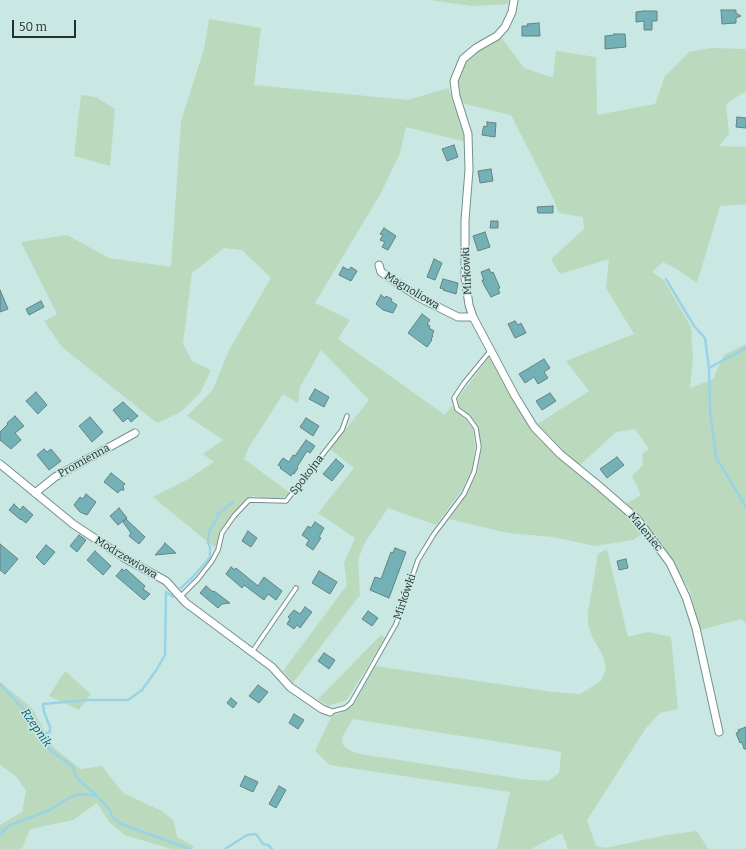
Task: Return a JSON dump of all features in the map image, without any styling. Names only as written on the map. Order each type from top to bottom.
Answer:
[{"type":"street","name":"Mirkówki","points":[[491,350],[473,317],[469,305],[465,277],[465,220],[469,170],[468,134],[456,96],[454,80],[463,59],[476,48],[497,36],[506,27],[512,12],[514,0]]},
{"type":"street","name":"Magnoliowa","points":[[379,265],[381,272],[420,298],[458,317],[473,317]]},
{"type":"street","name":"Maleniec","points":[[491,350],[515,396],[534,427],[560,454],[637,520],[670,563],[686,597],[696,628],[719,732]]},
{"type":"street","name":"Promienna","points":[[35,493],[55,478],[136,433]]},
{"type":"street","name":"Modrzewiowa","points":[[0,464],[78,528],[126,559],[166,581],[180,597],[272,667],[290,686],[322,709],[330,712]]},
{"type":"lane","name":"Mirkówki","points":[[330,712],[345,708],[351,703],[396,624],[418,560],[434,534],[464,494],[474,472],[479,447],[476,428],[468,417],[457,409],[454,398],[464,383],[491,350]]},
{"type":"lane","name":"Spokojna","points":[[180,597],[212,562],[218,550],[222,533],[249,500],[286,501],[342,430],[347,416]]},
{"type":"lane","points":[[252,652],[296,588]]},
{"type":"green space","points":[[430,0],[509,0],[508,4],[472,6]]},
{"type":"green space","points":[[209,19],[261,28],[254,85],[408,100],[448,88],[461,122],[466,142],[406,127],[400,153],[381,193],[315,303],[350,320],[338,339],[445,415],[452,406],[465,419],[473,429],[475,447],[472,471],[461,491],[436,525],[388,508],[364,544],[358,560],[360,595],[293,683],[283,671],[347,585],[344,563],[355,538],[318,513],[354,468],[330,449],[369,400],[321,350],[300,387],[298,403],[283,394],[249,447],[244,459],[290,493],[278,501],[254,496],[248,498],[234,513],[220,533],[215,548],[153,497],[185,481],[214,462],[203,454],[223,440],[187,416],[213,389],[229,350],[271,278],[242,250],[224,248],[192,273],[183,343],[192,361],[211,370],[200,393],[181,412],[157,423],[62,347],[44,321],[57,314],[21,242],[67,235],[109,258],[171,267],[181,121],[204,49]]},
{"type":"green space","points":[[501,37],[524,68],[553,78],[556,51],[596,57],[597,115],[655,104],[665,76],[689,52],[711,48],[746,49],[746,91],[726,104],[729,134],[719,146],[746,147],[746,204],[720,206],[697,283],[677,269],[663,262],[652,272],[664,280],[691,327],[693,360],[690,388],[713,379],[724,355],[746,344],[746,624],[742,619],[700,630],[690,591],[666,553],[626,504],[641,495],[632,476],[643,465],[642,454],[649,449],[635,429],[616,432],[579,466],[536,425],[589,391],[566,361],[634,334],[606,288],[609,259],[560,274],[551,259],[584,229],[583,217],[559,213],[554,200],[511,115],[461,103],[458,81],[464,63],[477,51]]},
{"type":"green space","points":[[81,95],[96,97],[115,109],[110,166],[74,156]]},
{"type":"green space","points":[[490,356],[529,424],[631,517],[643,533],[633,540],[595,546],[553,537],[508,533],[449,519],[460,505],[477,474],[482,446],[477,426],[459,407],[458,398]]},
{"type":"green space","points":[[607,549],[628,637],[648,632],[671,637],[678,709],[660,713],[646,728],[587,820],[596,846],[605,848],[667,835],[697,831],[708,849],[568,849],[562,833],[531,849],[497,849],[510,792],[330,765],[315,751],[332,715],[340,714],[354,704],[375,666],[553,692],[580,694],[601,681],[606,669],[603,656],[592,636],[588,624],[588,612],[598,554]],"holes":[[[353,719],[561,752],[559,773],[548,781],[521,779],[360,754],[349,750],[343,745],[342,737]]]},
{"type":"green space","points":[[381,635],[385,638],[347,700],[328,706],[318,699]]},
{"type":"green space","points":[[65,671],[91,694],[79,710],[49,696]]},
{"type":"green space","points":[[0,682],[32,708],[54,748],[81,769],[102,766],[123,793],[162,811],[174,821],[177,837],[194,846],[193,849],[171,849],[125,835],[109,822],[97,803],[73,820],[30,829],[22,849],[0,849],[0,825],[22,812],[26,791],[16,776],[0,765]]},
{"type":"building","points":[[721,10],[736,10],[736,13],[741,16],[736,18],[736,23],[722,24]]},
{"type":"building","points":[[657,11],[657,21],[652,21],[652,30],[644,30],[644,21],[636,22],[636,12]]},
{"type":"building","points":[[539,23],[540,36],[522,36],[522,26]]},
{"type":"building","points":[[625,34],[626,47],[605,49],[605,36]]},
{"type":"building","points":[[737,117],[746,118],[746,128],[736,127]]},
{"type":"building","points":[[487,122],[496,123],[495,137],[482,135],[484,126],[487,127]]},
{"type":"building","points":[[454,145],[458,157],[447,161],[442,149]]},
{"type":"building","points":[[491,169],[493,181],[480,183],[478,171]]},
{"type":"building","points":[[553,206],[553,213],[538,213],[537,207]]},
{"type":"building","points":[[491,221],[498,221],[498,228],[490,228]]},
{"type":"building","points":[[384,228],[396,236],[388,250],[382,247],[385,242],[380,240],[383,235],[380,234]]},
{"type":"building","points":[[485,232],[490,247],[478,251],[473,236]]},
{"type":"building","points":[[434,259],[442,263],[435,280],[427,277]]},
{"type":"building","points":[[343,267],[349,270],[351,267],[357,271],[351,281],[339,275]]},
{"type":"building","points":[[489,269],[491,273],[493,272],[500,288],[498,289],[500,293],[491,297],[482,280],[484,280],[481,272]]},
{"type":"building","points":[[443,279],[458,283],[456,294],[440,288]]},
{"type":"building","points":[[0,290],[8,309],[0,312]]},
{"type":"building","points":[[381,295],[385,298],[386,296],[392,299],[391,301],[397,305],[393,313],[383,310],[376,304]]},
{"type":"building","points":[[41,301],[44,307],[29,315],[26,309]]},
{"type":"building","points":[[422,314],[430,320],[427,324],[430,326],[429,328],[434,331],[432,340],[427,347],[408,333]]},
{"type":"building","points":[[515,321],[518,325],[521,323],[526,333],[515,338],[508,324]]},
{"type":"building","points":[[544,359],[550,368],[544,372],[548,378],[538,384],[534,377],[525,383],[519,374]]},
{"type":"building","points":[[315,389],[329,397],[324,407],[309,399]]},
{"type":"building","points":[[36,392],[47,405],[38,414],[26,401]]},
{"type":"building","points":[[550,393],[556,401],[542,410],[536,401]]},
{"type":"building","points":[[123,402],[138,416],[131,422],[128,418],[123,422],[113,410]]},
{"type":"building","points":[[15,416],[24,426],[15,433],[21,440],[11,449],[0,440],[0,432]]},
{"type":"building","points":[[90,417],[103,432],[92,442],[79,426]]},
{"type":"building","points":[[306,418],[319,426],[313,436],[300,427]]},
{"type":"building","points":[[306,440],[315,446],[310,453],[307,451],[297,467],[298,468],[291,476],[278,465],[283,458],[289,462]]},
{"type":"building","points":[[44,449],[47,452],[51,449],[61,461],[49,470],[37,455]]},
{"type":"building","points":[[617,457],[624,465],[607,478],[600,469]]},
{"type":"building","points":[[336,459],[344,466],[332,481],[323,474]]},
{"type":"building","points":[[111,473],[125,484],[123,486],[124,490],[120,490],[118,493],[104,482]]},
{"type":"building","points":[[86,494],[96,502],[87,515],[80,512],[74,505],[80,497],[83,499]]},
{"type":"building","points":[[14,504],[20,510],[23,506],[33,515],[26,523],[9,510]]},
{"type":"building","points":[[119,508],[127,518],[118,525],[110,516]]},
{"type":"building","points":[[126,519],[145,537],[139,544],[129,536],[131,533],[123,522]]},
{"type":"building","points":[[315,522],[324,528],[319,537],[321,538],[313,550],[306,545],[309,540],[302,535],[308,526],[311,528]]},
{"type":"building","points":[[248,531],[257,538],[251,547],[242,541]]},
{"type":"building","points":[[79,535],[86,540],[77,552],[70,546]]},
{"type":"building","points":[[165,543],[176,553],[155,555],[163,546]]},
{"type":"building","points":[[0,544],[18,559],[5,574],[0,570]]},
{"type":"building","points":[[46,545],[55,552],[44,565],[36,557]]},
{"type":"building","points":[[395,548],[406,552],[389,598],[370,590],[375,577],[381,579],[391,552],[393,553]]},
{"type":"building","points":[[95,551],[111,566],[103,575],[87,560]]},
{"type":"building","points":[[626,559],[628,568],[619,570],[617,561]]},
{"type":"building","points":[[231,567],[235,570],[236,568],[258,586],[264,577],[282,591],[276,600],[268,594],[264,600],[244,585],[242,588],[226,574]]},
{"type":"building","points":[[122,569],[124,571],[126,569],[145,586],[143,589],[150,594],[144,600],[116,576]]},
{"type":"building","points":[[319,571],[337,582],[330,594],[312,583]]},
{"type":"building","points":[[206,586],[230,603],[222,604],[218,608],[200,593]]},
{"type":"building","points":[[305,607],[312,612],[300,628],[297,625],[294,629],[287,624],[290,619],[288,617],[294,610],[300,614]]},
{"type":"building","points":[[368,611],[378,618],[372,626],[362,619]]},
{"type":"building","points":[[324,653],[335,660],[329,669],[318,661]]},
{"type":"building","points":[[258,685],[268,692],[259,703],[249,696]]},
{"type":"building","points":[[231,698],[237,703],[233,708],[227,703]]},
{"type":"building","points":[[294,714],[304,720],[298,729],[289,723]]},
{"type":"building","points":[[746,727],[746,749],[744,749],[742,742],[740,743],[736,733],[739,732],[738,730]]},
{"type":"building","points":[[245,776],[258,782],[253,792],[240,786]]},
{"type":"building","points":[[279,786],[286,790],[276,808],[269,804]]},
{"type":"waterway","points":[[666,279],[694,326],[705,338],[709,368],[710,410],[716,457],[746,507]]},
{"type":"waterway","points":[[709,368],[746,348]]},
{"type":"waterway","points":[[181,588],[192,578],[210,557],[210,547],[208,543],[209,532],[217,519],[218,514],[233,502]]},
{"type":"waterway","points":[[42,735],[50,732],[50,727],[44,712],[43,704],[88,700],[128,700],[142,690],[165,655],[166,592],[173,597]]},
{"type":"waterway","name":"Rzepnik","points":[[0,684],[27,713],[50,750],[73,767],[76,777],[97,796],[81,794],[70,797],[50,810],[10,825],[0,834]]},
{"type":"waterway","points":[[97,796],[109,809],[112,816],[121,824],[190,849]]},
{"type":"waterway","points":[[225,849],[247,835],[256,834],[263,844],[268,845],[272,849]]}]
